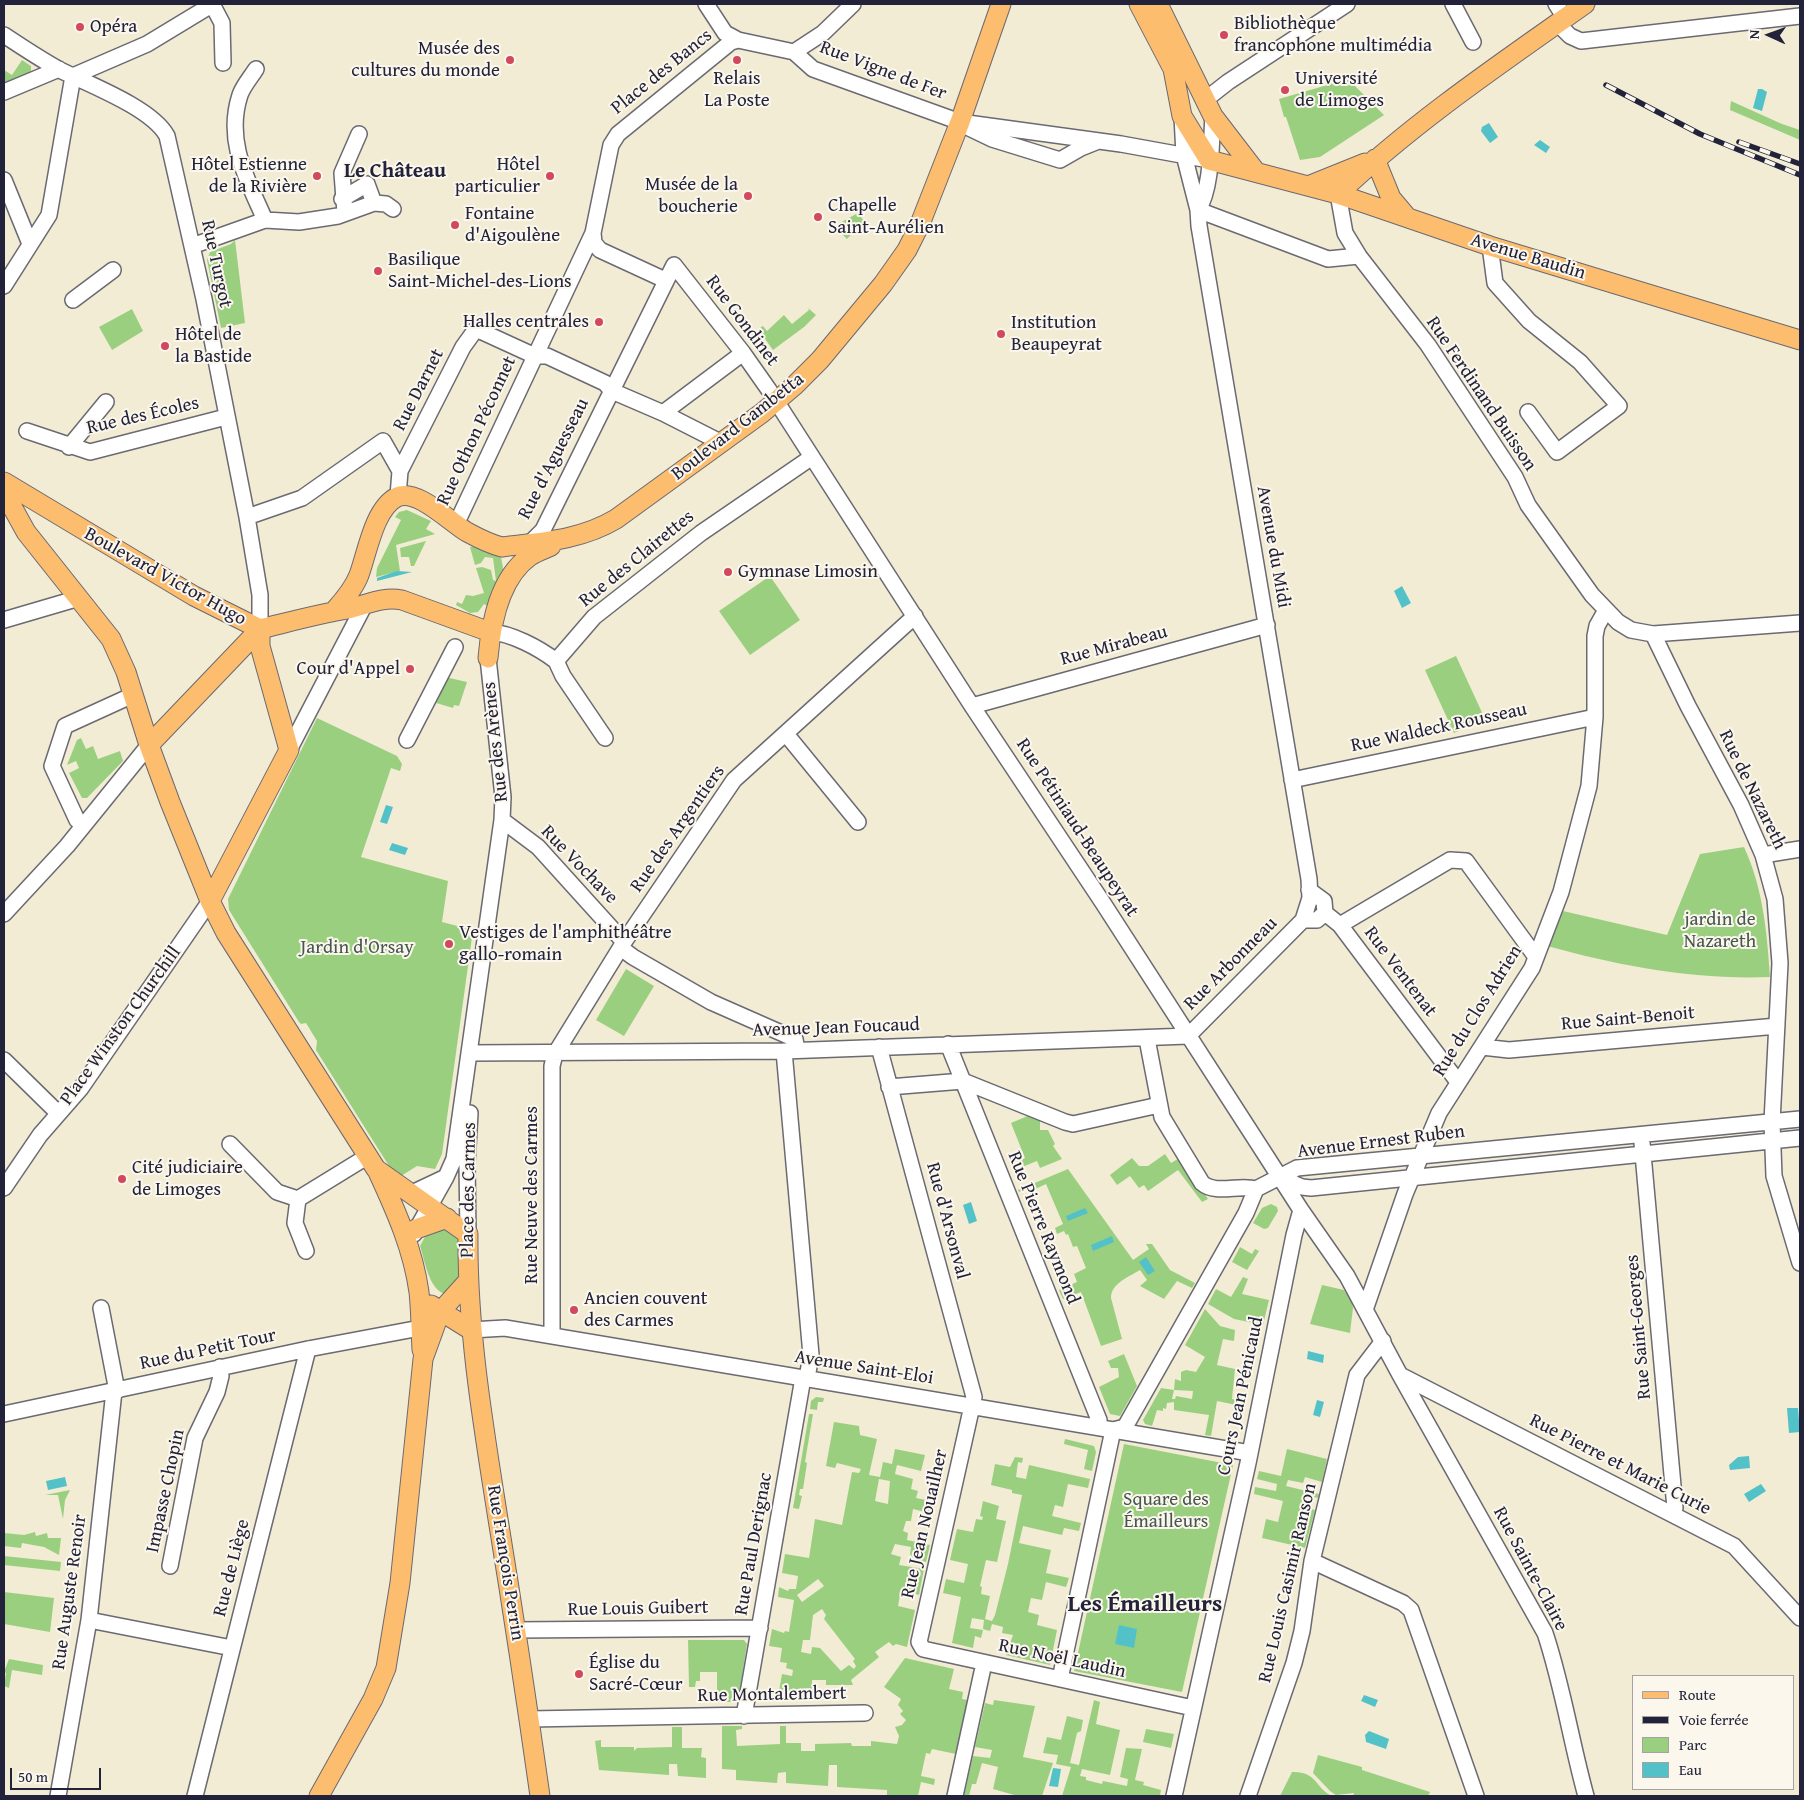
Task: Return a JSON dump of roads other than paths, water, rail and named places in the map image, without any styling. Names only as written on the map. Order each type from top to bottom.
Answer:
[{"type":"main road","name":"Boulevard Gambetta","points":[[502,547],[530,550],[591,531],[616,519],[776,402],[820,360],[866,306],[896,266],[920,224],[960,122],[1001,4]]},
{"type":"main road","points":[[1139,4],[1173,70],[1182,116],[1209,160]]},
{"type":"main road","points":[[1158,4],[1209,108],[1256,172]]},
{"type":"main road","points":[[1338,194],[1375,159],[1444,103],[1560,15],[1585,4]]},
{"type":"main road","points":[[1308,186],[1375,159]]},
{"type":"main road","points":[[1375,159],[1391,198],[1408,218]]},
{"type":"main road","name":"Avenue Baudin","points":[[1209,160],[1338,194],[1490,246],[1800,340]]},
{"type":"main road","name":"Boulevard Victor Hugo","points":[[4,482],[194,596],[260,629],[373,602],[402,600],[490,632]]},
{"type":"main road","points":[[4,492],[26,532],[111,639],[133,695],[149,745],[210,901],[226,933],[372,1163],[412,1237],[426,1331],[410,1494],[390,1651],[373,1699],[319,1796]]},
{"type":"main road","points":[[335,610],[359,576],[369,541],[383,510],[389,502],[398,496],[411,496],[431,506],[466,531],[502,547],[509,573]]},
{"type":"main road","points":[[33,540],[32,516],[38,503]]},
{"type":"main road","name":"Rue des Arènes","points":[[488,658],[490,632],[509,573],[530,550]]},
{"type":"main road","points":[[359,576],[373,602]]},
{"type":"main road","points":[[149,745],[260,629]]},
{"type":"main road","points":[[260,629],[260,646],[289,750]]},
{"type":"main road","name":"Place Winston Churchill","points":[[210,901],[289,750]]},
{"type":"main road","points":[[372,1163],[410,1194],[468,1234]]},
{"type":"main road","points":[[412,1237],[447,1218]]},
{"type":"main road","name":"Place des Carmes","points":[[467,1335],[468,1234]]},
{"type":"main road","points":[[426,1331],[444,1307],[468,1281]]},
{"type":"main road","points":[[418,1286],[444,1307],[467,1335]]},
{"type":"main road","points":[[426,1331],[467,1335]]},
{"type":"main road","name":"Rue François Perrin","points":[[467,1335],[516,1630],[540,1796]]},
{"type":"street","points":[[4,286],[51,207],[74,76],[147,44],[213,4],[222,23],[223,63]]},
{"type":"street","points":[[713,7],[731,36],[794,52],[823,33],[854,4]]},
{"type":"street","points":[[1209,108],[1228,82],[1347,4]]},
{"type":"street","points":[[1453,4],[1473,42]]},
{"type":"street","points":[[1560,15],[1570,36],[1581,41],[1800,16]]},
{"type":"street","name":"Rue Turgot","points":[[4,35],[59,69],[120,99],[164,129],[170,144],[192,246],[247,517],[260,595],[260,629]]},
{"type":"street","name":"Place des Bancs","points":[[614,139],[651,106],[731,42],[731,36]]},
{"type":"street","name":"Rue Vigne de Fer","points":[[794,52],[813,69],[960,122]]},
{"type":"street","points":[[4,92],[59,69]]},
{"type":"street","points":[[256,69],[240,95],[234,136],[242,167],[265,220]]},
{"type":"street","name":"Avenue du Midi","points":[[1198,210],[1204,201],[1209,177],[1209,108]]},
{"type":"street","points":[[1182,116],[1184,155]]},
{"type":"street","points":[[960,122],[992,139],[1060,160],[1080,148],[1100,141]]},
{"type":"street","points":[[960,122],[1100,141],[1209,160]]},
{"type":"street","points":[[342,209],[342,173],[359,134]]},
{"type":"street","name":"Rue Othon Péconnet","points":[[455,522],[460,516],[593,238],[614,139]]},
{"type":"street","name":"Avenue du Midi","points":[[1184,155],[1198,210],[1199,226],[1292,780],[1309,890],[1308,906],[1303,920]]},
{"type":"street","points":[[4,180],[30,244]]},
{"type":"street","points":[[192,246],[265,220],[290,223],[342,209],[367,184],[374,203],[386,204],[393,209]]},
{"type":"street","name":"Rue Ferdinand Buisson","points":[[1338,194],[1345,233],[1359,256],[1428,345],[1515,477],[1528,505],[1592,595],[1606,610]]},
{"type":"street","points":[[1198,210],[1328,259],[1359,256]]},
{"type":"street","points":[[593,238],[600,250],[665,280]]},
{"type":"street","points":[[1490,246],[1495,283],[1528,322],[1580,362],[1619,406],[1557,452],[1528,412]]},
{"type":"street","name":"Rue Gondinet","points":[[674,265],[743,353],[776,402]]},
{"type":"street","name":"Rue d'Aguesseau","points":[[530,550],[543,530],[674,265]]},
{"type":"street","points":[[73,300],[112,270]]},
{"type":"street","name":"Rue Darnet","points":[[400,471],[463,347],[476,329],[535,356]]},
{"type":"street","points":[[663,413],[743,353]]},
{"type":"street","points":[[535,356],[547,356],[605,383],[612,391],[663,413],[722,443]]},
{"type":"street","name":"Rue des Écoles","points":[[69,446],[106,402]]},
{"type":"street","name":"Rue Pétiniaud-Beaupeyrat","points":[[776,402],[1280,1178],[1347,1276],[1366,1307],[1383,1341]]},
{"type":"street","name":"Rue des Écoles","points":[[26,431],[90,452],[226,417]]},
{"type":"street","points":[[247,517],[302,498],[383,441],[400,471],[398,496]]},
{"type":"street","name":"Rue des Clairettes","points":[[556,661],[594,617],[701,533],[812,457]]},
{"type":"street","points":[[4,620],[79,598]]},
{"type":"street","points":[[289,750],[373,602]]},
{"type":"street","points":[[1606,610],[1618,622],[1631,630],[1653,634],[1800,623]]},
{"type":"street","name":"Rue du Clos Adrien","points":[[1366,1307],[1378,1267],[1420,1156],[1439,1113],[1498,1024],[1536,956],[1561,892],[1590,786],[1594,717],[1595,636],[1597,626],[1606,610]]},
{"type":"street","name":"Rue des Argentiers","points":[[555,1054],[622,945],[734,780],[915,616]]},
{"type":"street","name":"Rue Mirabeau","points":[[972,706],[1267,625]]},
{"type":"street","points":[[490,632],[503,634],[547,654],[556,661],[563,676],[605,738]]},
{"type":"street","name":"Rue de Nazareth","points":[[1653,634],[1688,706],[1741,805],[1763,856],[1775,899],[1778,928],[1777,1026],[1772,1122],[1774,1176],[1793,1220],[1800,1263]]},
{"type":"street","points":[[407,740],[454,647]]},
{"type":"street","name":"Rue des Arènes","points":[[488,658],[503,797],[502,820],[488,911]]},
{"type":"street","points":[[83,826],[77,820],[52,766],[65,726],[133,695]]},
{"type":"street","name":"Rue Waldeck Rousseau","points":[[1292,780],[1594,717]]},
{"type":"street","points":[[786,734],[858,822]]},
{"type":"street","points":[[4,914],[83,826],[149,745]]},
{"type":"street","name":"Rue Vochave","points":[[502,820],[538,847],[633,957],[712,1002],[795,1039],[790,1050]]},
{"type":"street","points":[[1763,856],[1800,849]]},
{"type":"street","points":[[1340,925],[1450,860],[1457,859],[1466,861],[1536,956]]},
{"type":"street","points":[[1303,920],[1317,920],[1325,913],[1324,900],[1309,890]]},
{"type":"street","name":"Place Winston Churchill","points":[[4,1060],[58,1113],[84,1084],[210,901]]},
{"type":"street","name":"Place des Carmes","points":[[412,1237],[454,1159],[488,911]]},
{"type":"street","name":"Rue Ventenat","points":[[1325,913],[1340,925],[1458,1082]]},
{"type":"street","name":"Rue Arbonneau","points":[[1188,1036],[1303,920]]},
{"type":"street","name":"Rue Saint-Benoit","points":[[1482,1047],[1509,1050],[1777,1026]]},
{"type":"street","name":"Avenue Jean Foucaud","points":[[470,1053],[555,1054],[790,1050],[1147,1039],[1188,1036]]},
{"type":"street","points":[[1147,1039],[1162,1117],[1205,1185],[1210,1188],[1249,1187],[1256,1189],[1280,1178]]},
{"type":"street","name":"Rue Pierre Raymond","points":[[948,1044],[1099,1420],[1098,1427]]},
{"type":"street","name":"Rue d'Arsonval","points":[[879,1047],[974,1397],[972,1406]]},
{"type":"street","name":"Rue Paul Derignac","points":[[744,1716],[805,1378],[811,1355],[790,1050]]},
{"type":"street","name":"Place des Carmes","points":[[468,1234],[467,1164],[469,1116],[472,1090],[478,1066],[470,1053]]},
{"type":"street","name":"Rue Neuve des Carmes","points":[[552,1336],[552,1066],[555,1054]]},
{"type":"street","points":[[889,1087],[962,1081],[1074,1124],[1159,1105]]},
{"type":"street","points":[[4,1188],[58,1113]]},
{"type":"street","name":"Avenue Ernest Ruben","points":[[1280,1178],[1300,1168],[1800,1120]]},
{"type":"street","name":"Rue Saint-Georges","points":[[1640,1135],[1675,1508],[1672,1514]]},
{"type":"street","name":"Avenue Ernest Ruben","points":[[1280,1178],[1302,1187],[1310,1188],[1800,1138]]},
{"type":"street","points":[[230,1144],[277,1192],[298,1199],[372,1163]]},
{"type":"street","points":[[410,1194],[446,1177]]},
{"type":"street","points":[[1060,1679],[1113,1430],[1125,1427],[1246,1213],[1256,1189]]},
{"type":"street","points":[[298,1199],[295,1223],[306,1251]]},
{"type":"street","name":"Cours Jean Pénicaud","points":[[1174,1796],[1250,1453],[1292,1244],[1301,1210]]},
{"type":"street","name":"Rue Auguste Renoir","points":[[58,1796],[89,1620],[116,1391],[101,1308]]},
{"type":"street","name":"Avenue Saint-Eloi","points":[[467,1335],[506,1328],[1250,1453]]},
{"type":"street","name":"Rue du Petit Tour","points":[[4,1414],[308,1349],[426,1331]]},
{"type":"street","name":"Rue Louis Casimir Ranson","points":[[1248,1796],[1294,1663],[1302,1630],[1312,1561],[1357,1375],[1383,1341]]},
{"type":"street","name":"Rue Sainte-Claire","points":[[1383,1341],[1400,1375],[1544,1633],[1558,1674],[1567,1710],[1572,1746],[1586,1796]]},
{"type":"street","name":"Rue de Liège","points":[[195,1796],[308,1349]]},
{"type":"street","name":"Impasse Chopin","points":[[170,1566],[195,1438],[216,1392],[221,1376],[220,1367]]},
{"type":"street","name":"Rue Pierre et Marie Curie","points":[[1400,1375],[1734,1546],[1800,1618]]},
{"type":"street","name":"Rue Jean Nouailher","points":[[923,1649],[919,1642],[972,1406]]},
{"type":"street","points":[[1312,1561],[1403,1603],[1411,1610],[1476,1796]]},
{"type":"street","points":[[89,1620],[232,1648]]},
{"type":"street","name":"Rue Louis Guibert","points":[[516,1630],[760,1628]]},
{"type":"street","name":"Rue Noël Laudin","points":[[923,1649],[1193,1708]]},
{"type":"street","points":[[955,1796],[984,1663]]},
{"type":"street","name":"Rue Montalembert","points":[[529,1719],[865,1713]]},
{"type":"water","points":[[1758,89],[1767,92],[1762,111],[1753,108]]},
{"type":"water","points":[[1489,123],[1498,137],[1490,143],[1481,131],[1482,127]]},
{"type":"water","points":[[1540,140],[1550,147],[1546,153],[1534,145]]},
{"type":"water","points":[[397,571],[412,572],[377,581],[377,578]]},
{"type":"water","points":[[1402,586],[1411,603],[1402,608],[1394,591]]},
{"type":"water","points":[[386,805],[393,807],[387,824],[380,822]]},
{"type":"water","points":[[392,843],[408,848],[405,855],[389,850]]},
{"type":"water","points":[[971,1202],[977,1221],[969,1224],[963,1205]]},
{"type":"water","points":[[1085,1208],[1088,1213],[1068,1221],[1066,1216]]},
{"type":"water","points":[[1112,1236],[1114,1242],[1093,1251],[1091,1245]]},
{"type":"water","points":[[1146,1257],[1155,1271],[1148,1275],[1139,1262]]},
{"type":"water","points":[[1308,1351],[1324,1355],[1323,1363],[1307,1359]]},
{"type":"water","points":[[1317,1400],[1324,1402],[1320,1417],[1313,1415]]},
{"type":"water","points":[[1787,1408],[1798,1408],[1800,1432],[1789,1433]]},
{"type":"water","points":[[1749,1456],[1750,1468],[1730,1470],[1729,1465],[1738,1457]]},
{"type":"water","points":[[65,1477],[67,1486],[48,1490],[46,1481]]},
{"type":"water","points":[[1761,1484],[1766,1491],[1749,1502],[1744,1494]]},
{"type":"water","points":[[1119,1625],[1137,1629],[1134,1648],[1115,1644]]},
{"type":"water","points":[[1364,1695],[1378,1700],[1375,1707],[1361,1701]]},
{"type":"water","points":[[1369,1731],[1389,1739],[1386,1749],[1366,1742],[1365,1735]]},
{"type":"water","points":[[1053,1768],[1061,1769],[1058,1787],[1049,1786]]},
{"type":"railway","points":[[1606,85],[1700,134],[1800,175]]},
{"type":"railway","points":[[1739,142],[1800,164]]},
{"type":"place","name":"Opéra","points":[[80,27]]},
{"type":"place","name":"Bibliothèque francophone multimédia","points":[[1224,35]]},
{"type":"place","name":"Musée des cultures du monde","points":[[510,60]]},
{"type":"place","name":"Relais La Poste","points":[[737,60]]},
{"type":"place","name":"Université de Limoges","points":[[1285,90]]},
{"type":"place","name":"Hôtel Estienne de la Rivière","points":[[317,176]]},
{"type":"place","name":"Hôtel particulier","points":[[550,176]]},
{"type":"place","name":"Musée de la boucherie","points":[[748,196]]},
{"type":"place","name":"Chapelle Saint-Aurélien","points":[[818,217]]},
{"type":"place","name":"Fontaine d'Aigoulène","points":[[455,225]]},
{"type":"place","name":"Basilique Saint-Michel-des-Lions","points":[[378,271]]},
{"type":"place","name":"Halles centrales","points":[[599,322]]},
{"type":"place","name":"Institution Beaupeyrat","points":[[1001,334]]},
{"type":"place","name":"Hôtel de la Bastide","points":[[165,346]]},
{"type":"place","name":"Gymnase Limosin","points":[[728,572]]},
{"type":"place","name":"Cour d'Appel","points":[[410,669]]},
{"type":"place","name":"Vestiges de l'amphithéâtre gallo-romain","points":[[449,944]]},
{"type":"place","name":"Cité judiciaire de Limoges","points":[[122,1179]]},
{"type":"place","name":"Ancien couvent des Carmes","points":[[574,1310]]},
{"type":"place","name":"Église du Sacré-Cœur","points":[[579,1674]]},
{"type":"district","name":"Le Château","points":[[395,172]]},
{"type":"district","name":"Les Émailleurs","points":[[1145,1605]]},
{"type":"park label","name":"jardin de Nazareth","points":[[1720,931]]},
{"type":"park label","name":"Jardin d'Orsay","points":[[357,948]]},
{"type":"park label","name":"Square des Émailleurs","points":[[1166,1511]]}]
